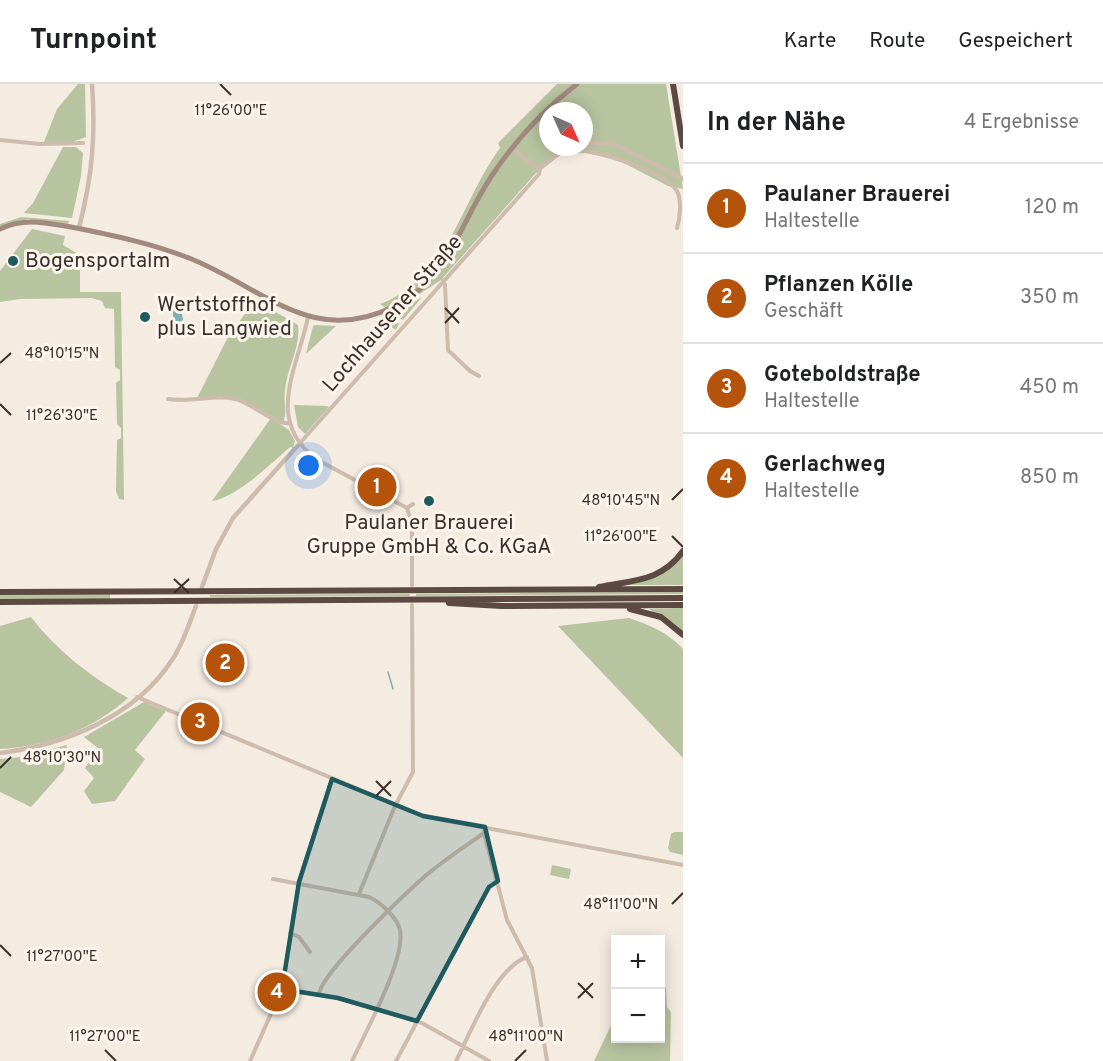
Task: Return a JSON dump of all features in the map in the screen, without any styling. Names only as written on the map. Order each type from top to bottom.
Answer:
[{"type":"highway","points":[[673,84],[683,146]]},
{"type":"highway","points":[[586,589],[654,578],[672,565],[683,551]]},
{"type":"highway","points":[[0,592],[683,589]]},
{"type":"highway","points":[[0,602],[683,598]]},
{"type":"highway","points":[[437,599],[444,602],[502,606],[683,605]]},
{"type":"highway","points":[[619,605],[661,617],[683,634]]},
{"type":"main road","points":[[0,229],[28,221],[124,236],[189,258],[241,283],[284,308],[308,317],[331,320],[359,318],[395,306],[422,289],[447,259],[477,200],[512,148],[545,111],[577,84]]},
{"type":"street","points":[[79,228],[89,191],[94,152],[92,84]]},
{"type":"street","points":[[0,140],[40,144],[83,143]]},
{"type":"street","points":[[593,142],[614,144],[681,178]]},
{"type":"street","points":[[512,148],[540,169],[556,156]]},
{"type":"street","points":[[593,153],[621,159],[674,188],[679,197],[680,219],[677,228]]},
{"type":"street","name":"Lochhausener Straße","points":[[202,586],[216,549],[233,518],[354,385],[443,280],[539,174],[540,169]]},
{"type":"street","points":[[443,280],[448,350],[479,376]]},
{"type":"street","points":[[308,317],[288,392],[290,423],[300,443],[316,459],[407,508],[412,524],[412,585]]},
{"type":"street","points":[[168,399],[234,399],[249,404],[280,423],[290,423]]},
{"type":"street","points":[[407,508],[413,504]]},
{"type":"street","points":[[359,894],[395,806],[413,772],[412,604]]},
{"type":"street","points":[[0,753],[68,738],[95,727],[136,697],[171,662],[196,606]]},
{"type":"street","points":[[136,697],[423,816],[683,865]]},
{"type":"street","points":[[250,1061],[282,989],[299,882],[332,779]]},
{"type":"street","points":[[485,827],[484,833],[507,920],[527,957],[536,984],[547,1061]]},
{"type":"street","points":[[319,994],[326,978],[422,879],[484,833]]},
{"type":"street","points":[[273,879],[359,894],[375,900],[399,926],[401,938],[377,1008],[352,1061]]},
{"type":"street","points":[[396,1061],[489,887],[498,881]]},
{"type":"street","points":[[290,933],[299,937],[310,952]]},
{"type":"street","points":[[456,1061],[499,983],[516,963],[527,957]]},
{"type":"street","points":[[282,989],[319,994],[377,1008],[417,1021],[489,1061]]},
{"type":"highlighted area","points":[[332,779],[423,816],[485,827],[498,881],[489,887],[417,1021],[338,998],[282,989],[299,882]]},
{"type":"green space","points":[[78,84],[85,84],[86,137],[72,142],[44,142],[57,109]]},
{"type":"green space","points":[[557,84],[666,84],[683,189],[668,186],[616,159],[593,154],[593,102],[539,102]]},
{"type":"green space","points":[[539,102],[539,156],[558,156],[535,174],[441,280],[392,312],[380,304],[404,292],[423,276],[438,258],[500,148],[498,143]]},
{"type":"green space","points":[[63,147],[76,147],[83,153],[81,176],[72,218],[24,213],[33,203]]},
{"type":"green space","points":[[21,217],[69,221],[68,224],[28,219],[0,227],[0,224]]},
{"type":"green space","points":[[32,229],[65,236],[63,245],[80,255],[80,292],[121,292],[124,500],[119,499],[116,491],[117,440],[121,438],[121,428],[117,424],[116,383],[120,380],[120,370],[115,367],[114,309],[105,308],[102,301],[92,298],[20,299],[0,302],[0,271]]},
{"type":"green space","points":[[422,297],[403,320],[394,315]]},
{"type":"green space","points":[[255,300],[298,325],[298,341],[286,382],[283,422],[240,399],[197,398],[228,337]]},
{"type":"green space","points":[[390,316],[399,324],[396,330],[379,320]]},
{"type":"green space","points":[[313,326],[336,326],[306,354]]},
{"type":"green space","points":[[294,405],[329,407],[305,434],[298,427]]},
{"type":"green space","points":[[271,418],[289,430],[295,441],[293,448],[290,447],[243,486],[212,501]]},
{"type":"green space","points":[[683,555],[683,585],[629,585],[661,575]]},
{"type":"green space","points":[[683,592],[683,594],[416,596],[416,594]]},
{"type":"green space","points":[[0,594],[110,594],[110,599],[0,600]]},
{"type":"green space","points":[[410,594],[409,596],[210,597],[210,595]]},
{"type":"green space","points":[[683,608],[683,631],[649,609]]},
{"type":"green space","points":[[31,617],[75,662],[128,698],[100,719],[68,734],[35,745],[0,749],[0,626]]},
{"type":"green space","points":[[629,618],[658,630],[683,649],[683,758],[558,626]]},
{"type":"green space","points":[[144,702],[166,711],[135,750],[145,759],[115,801],[92,804],[84,791],[94,778],[85,768],[99,749],[84,737]]},
{"type":"green space","points":[[67,745],[64,770],[31,807],[0,792],[0,759],[21,757]]},
{"type":"green space","points":[[683,832],[683,855],[670,852],[668,848],[671,834]]},
{"type":"green space","points":[[552,865],[571,869],[569,879],[550,875]]},
{"type":"green space","points":[[665,988],[667,1007],[671,1012],[670,1061],[594,1061],[611,1025],[611,1043],[665,1043]]},
{"type":"water","points":[[181,307],[183,320],[175,326],[172,309]]},
{"type":"waterway","points":[[388,672],[393,689]]},
{"type":"place","name":"Bogensportalm","points":[[13,261]]},
{"type":"place","name":"Wertstoffhof plus Langwied","points":[[145,317]]},
{"type":"place","name":"Paulaner Brauerei","points":[[377,487]]},
{"type":"place","name":"Paulaner Brauerei Gruppe GmbH & Co. KGaA","points":[[429,501]]},
{"type":"place","name":"Pflanzen Kölle","points":[[225,663]]},
{"type":"place","name":"Goteboldstraße","points":[[200,722]]},
{"type":"place","name":"Gerlachweg","points":[[277,992]]}]
